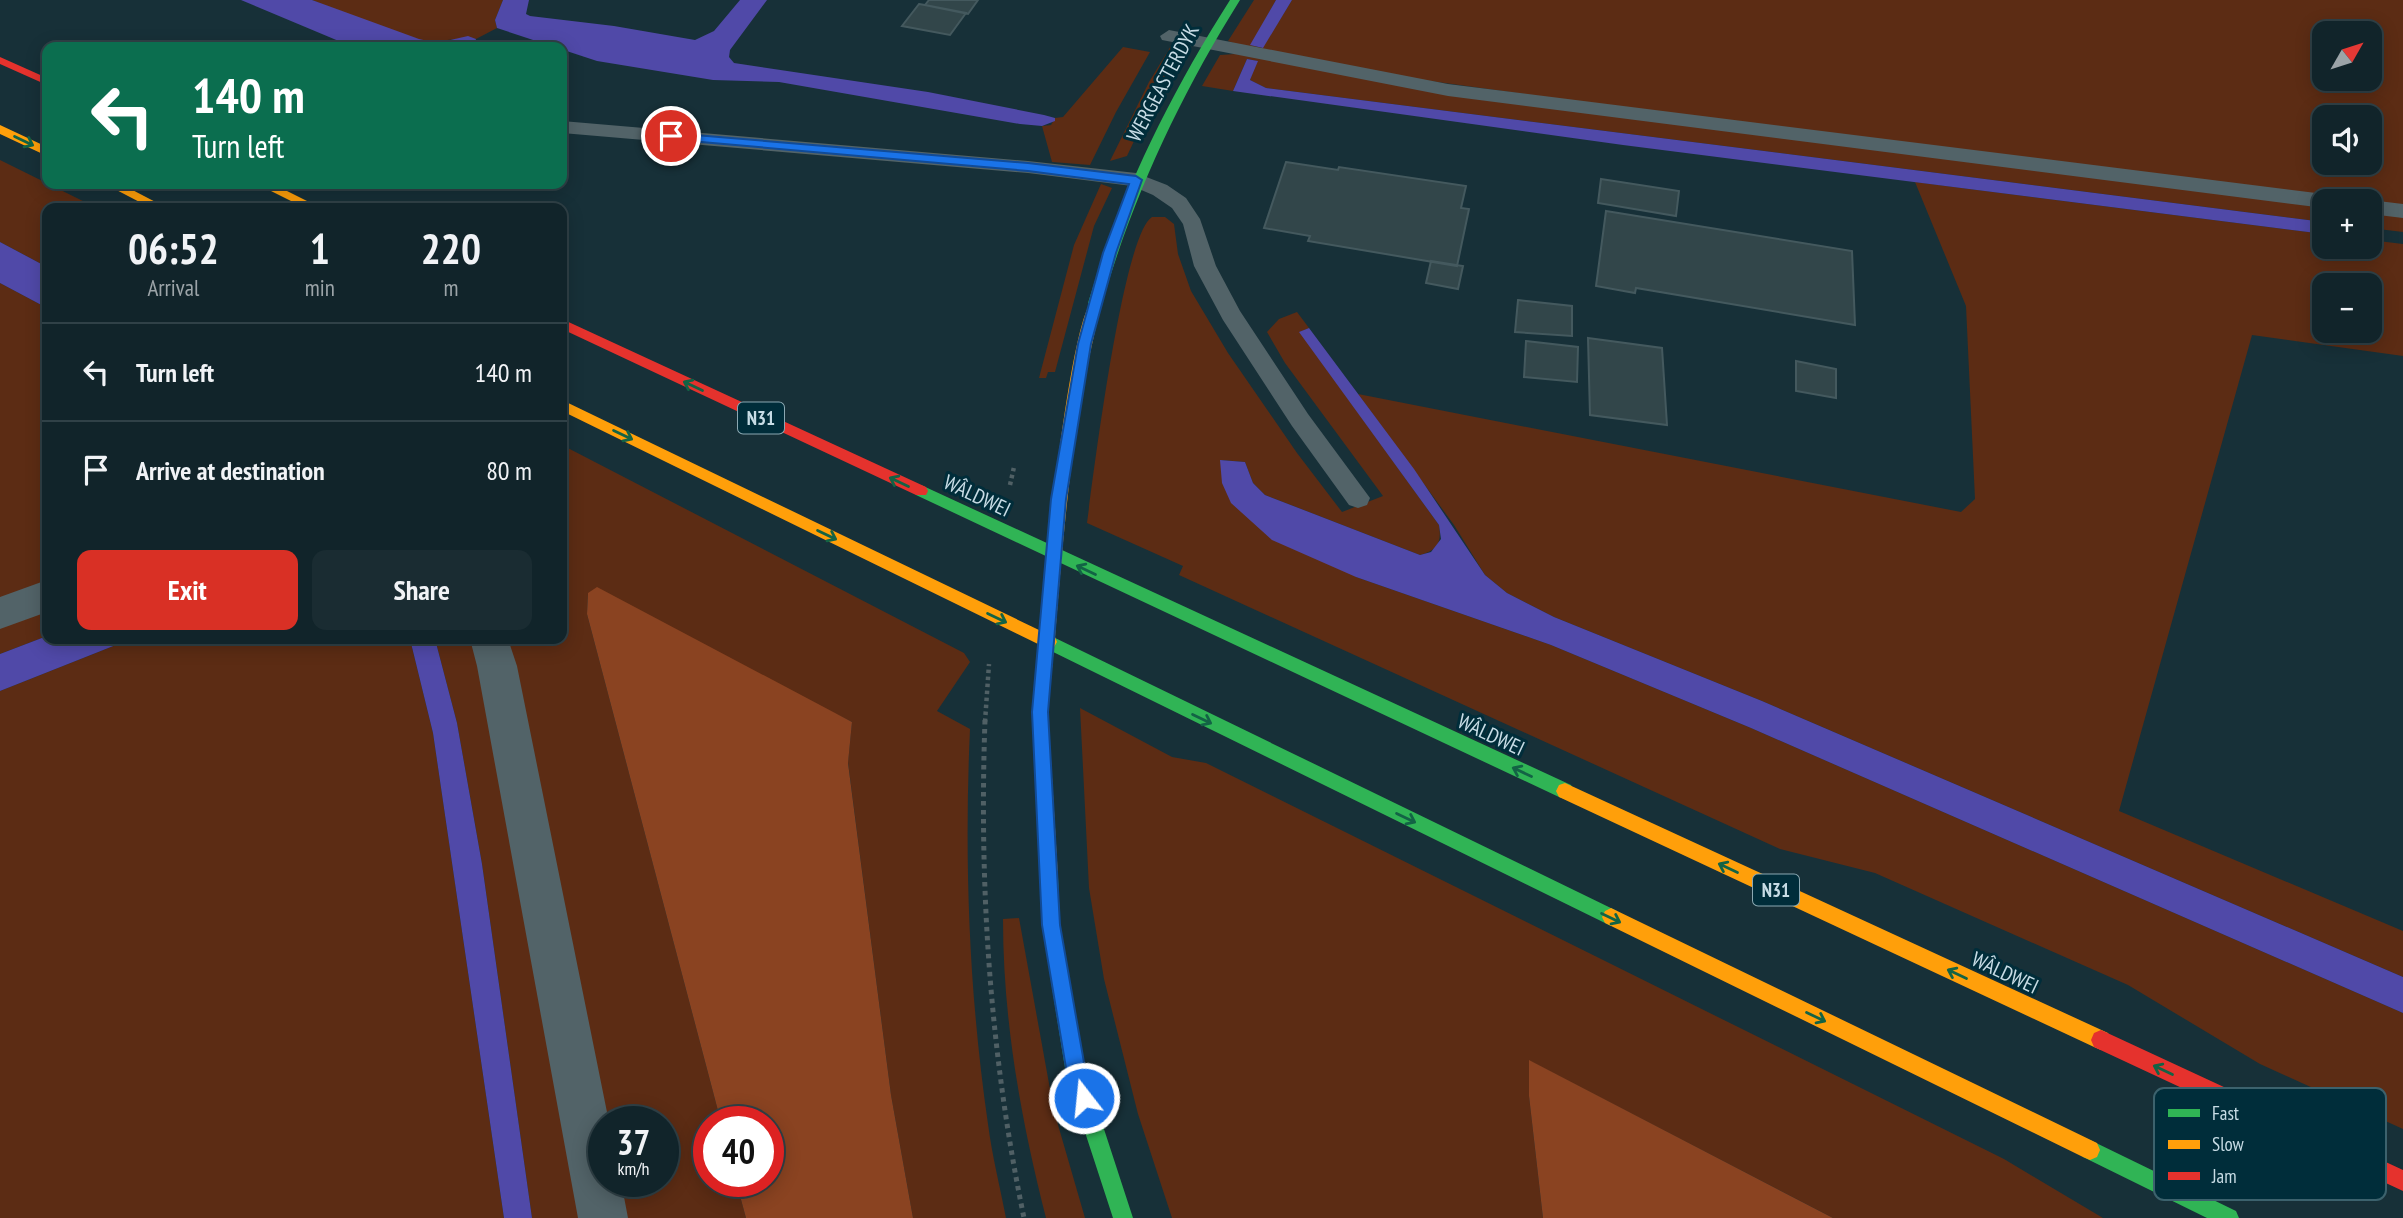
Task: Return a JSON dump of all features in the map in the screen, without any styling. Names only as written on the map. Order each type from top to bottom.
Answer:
[{"type":"main road","name":"WERGEASTERDYK","points":[[1123,1218],[1076,1074],[1051,925],[1040,712],[1059,499],[1084,344],[1109,253],[1136,180],[1205,45],[1234,0]]},
{"type":"main road","points":[[0,60],[42,80]]},
{"type":"main road","points":[[0,129],[42,150]]},
{"type":"main road","points":[[121,189],[151,203]]},
{"type":"main road","points":[[274,189],[304,203]]},
{"type":"main road","name":"WÂLDWEI","points":[[567,326],[2202,1088]]},
{"type":"main road","points":[[567,407],[2154,1182]]},
{"type":"main road","name":"WÂLDWEI","points":[[2386,1173],[2403,1181]]},
{"type":"main road","points":[[2192,1200],[2229,1218]]},
{"type":"street","points":[[0,613],[42,598]]},
{"type":"street","points":[[490,644],[502,693],[603,1218]]},
{"type":"lane","points":[[1169,36],[1448,90],[2312,199]]},
{"type":"lane","points":[[567,127],[1028,167],[1136,180],[1160,190],[1179,202],[1193,224],[1205,266],[1231,314],[1294,411],[1358,498]]},
{"type":"lane","points":[[2382,208],[2403,211]]},
{"type":"shaded area","points":[[241,0],[312,0],[432,42],[341,42]]},
{"type":"shaded area","points":[[312,0],[503,0],[495,20],[497,28],[476,39],[437,41],[394,32]]},
{"type":"shaded area","points":[[503,0],[529,0],[526,14],[530,16],[614,26],[695,40],[714,31],[740,0],[767,0],[730,50],[729,57],[734,63],[928,92],[1044,115],[1055,118],[1055,121],[1042,126],[1020,124],[779,82],[713,80],[597,61],[567,51],[567,42],[539,42],[497,28],[495,20]]},
{"type":"shaded area","points":[[1254,0],[1276,0],[1251,45],[1262,48],[1292,0],[2403,0],[2403,207],[2382,204],[2382,189],[2312,189],[2312,195],[1459,87],[1236,44],[1228,41]]},
{"type":"shaded area","points":[[1276,0],[1292,0],[1263,48],[1250,45]]},
{"type":"shaded area","points":[[468,36],[476,39],[475,42],[441,42]]},
{"type":"shaded area","points":[[1172,44],[1181,49],[1162,81],[1127,156],[1110,161],[1149,82]]},
{"type":"shaded area","points":[[1123,47],[1150,52],[1090,165],[1052,162],[1042,126],[1051,125],[1055,118],[1063,117]]},
{"type":"shaded area","points":[[1236,54],[2312,203],[2312,220],[1266,88],[1250,80],[1257,61],[1247,59],[1233,91],[1202,86],[1220,55]]},
{"type":"shaded area","points":[[1247,59],[1258,61],[1250,80],[1266,88],[2312,220],[2312,232],[1623,145],[1233,91]]},
{"type":"shaded area","points":[[0,160],[42,181],[42,189],[59,189],[87,203],[42,203],[42,264],[0,242]]},
{"type":"shaded area","points":[[1915,182],[2312,232],[2312,259],[2382,259],[2382,241],[2403,244],[2403,356],[2252,335],[2119,811],[2403,931],[2403,977],[1762,701],[1554,617],[1507,593],[1485,575],[1454,525],[1358,394],[1961,512],[1975,499],[1966,306]]},
{"type":"shaded area","points":[[1101,184],[1112,188],[1094,226],[1055,372],[1048,372],[1046,378],[1039,378],[1074,245]]},
{"type":"shaded area","points":[[2382,213],[2403,216],[2403,232],[2382,229]]},
{"type":"shaded area","points":[[1152,217],[1165,217],[1174,224],[1178,254],[1191,291],[1228,353],[1297,453],[1342,512],[1383,496],[1285,363],[1267,332],[1279,319],[1297,312],[1309,328],[1300,332],[1439,525],[1440,537],[1437,545],[1431,551],[1420,555],[1265,495],[1253,483],[1245,462],[1221,460],[1356,577],[1551,645],[1751,728],[2403,1013],[2403,1129],[2386,1121],[2386,1088],[2313,1088],[2260,1064],[2128,985],[1875,873],[1780,849],[1179,575],[1183,566],[1087,523],[1120,309],[1141,233]]},
{"type":"shaded area","points":[[0,242],[42,264],[42,305],[0,283]]},
{"type":"shaded area","points":[[0,283],[42,305],[42,589],[0,604]]},
{"type":"shaded area","points":[[1309,328],[1414,469],[1485,575],[1507,593],[1554,617],[1762,701],[2403,977],[2403,1013],[1751,728],[1551,645],[1356,577],[1272,540],[1231,503],[1222,483],[1220,460],[1245,462],[1253,483],[1265,495],[1420,555],[1431,552],[1441,539],[1439,525],[1299,332]]},
{"type":"shaded area","points":[[567,448],[964,653],[970,662],[937,711],[970,729],[968,877],[972,976],[988,1124],[1006,1218],[913,1218],[891,1095],[848,762],[852,722],[588,593],[587,614],[717,1106],[693,1106],[693,1197],[740,1197],[746,1218],[622,1218],[618,1197],[679,1197],[679,1106],[601,1106],[509,664],[503,644],[567,644]]},
{"type":"shaded area","points":[[597,587],[852,722],[848,763],[891,1095],[913,1218],[746,1218],[740,1197],[784,1197],[784,1106],[717,1106],[587,614],[588,593]]},
{"type":"shaded area","points":[[42,605],[42,638],[0,654],[0,619]]},
{"type":"shaded area","points":[[42,638],[42,644],[118,644],[0,691],[0,654]]},
{"type":"shaded area","points":[[118,644],[411,644],[433,733],[504,1218],[0,1218],[0,691]]},
{"type":"shaded area","points":[[411,644],[436,644],[457,723],[482,864],[532,1218],[504,1218],[433,733]]},
{"type":"shaded area","points":[[436,644],[474,644],[495,721],[587,1218],[532,1218],[482,864],[457,723]]},
{"type":"shaded area","points":[[1080,708],[1172,757],[1206,763],[2004,1159],[2103,1218],[1833,1218],[1530,1061],[1529,1096],[1543,1218],[1172,1218],[1138,1114],[1104,979],[1089,888]]},
{"type":"shaded area","points":[[1019,918],[1054,1111],[1085,1218],[1046,1218],[1029,1144],[1010,1033],[1004,957],[1003,919]]},
{"type":"shaded area","points":[[1529,1060],[1833,1218],[1543,1218],[1529,1096]]},
{"type":"building","points":[[929,0],[978,0],[968,14],[925,5]]},
{"type":"building","points":[[919,4],[966,13],[950,35],[902,26]]},
{"type":"building","points":[[1286,162],[1466,186],[1461,208],[1469,209],[1457,266],[1308,241],[1310,236],[1264,228]]},
{"type":"building","points":[[1601,179],[1679,191],[1676,216],[1598,203]]},
{"type":"building","points":[[1606,211],[1852,251],[1855,325],[1636,288],[1635,293],[1596,286]]},
{"type":"building","points":[[1431,261],[1463,266],[1458,289],[1426,283]]},
{"type":"building","points":[[1518,300],[1572,306],[1572,336],[1515,332]]},
{"type":"building","points":[[1588,338],[1662,348],[1667,425],[1590,415]]},
{"type":"building","points":[[1526,341],[1578,347],[1577,382],[1524,377]]},
{"type":"building","points":[[1796,361],[1836,369],[1836,398],[1796,391]]},
{"type":"traffic: fast","points":[[1095,303],[1121,223],[1153,146],[1191,72],[1235,0]]},
{"type":"traffic: fast","points":[[921,491],[1565,791]]},
{"type":"traffic: fast","points":[[1049,642],[1611,917]]},
{"type":"traffic: fast","points":[[1049,877],[1051,925],[1076,1074],[1123,1218]]},
{"type":"traffic: fast","points":[[2090,1150],[2154,1181]]},
{"type":"traffic: fast","points":[[2192,1200],[2229,1218]]},
{"type":"traffic: slow","points":[[0,129],[42,150]]},
{"type":"traffic: slow","points":[[121,189],[151,203]]},
{"type":"traffic: slow","points":[[274,189],[304,203]]},
{"type":"traffic: slow","points":[[1049,877],[1040,711],[1059,499],[1084,344],[1095,303]]},
{"type":"traffic: slow","points":[[567,407],[1049,642]]},
{"type":"traffic: slow","points":[[1565,791],[2101,1040]]},
{"type":"traffic: slow","points":[[1611,917],[2090,1150]]},
{"type":"traffic: jam","points":[[0,60],[42,80]]},
{"type":"traffic: jam","points":[[567,326],[921,491]]},
{"type":"traffic: jam","points":[[2101,1040],[2204,1088]]},
{"type":"traffic: jam","points":[[2386,1173],[2403,1181]]},
{"type":"route","points":[[671,136],[1028,167],[1136,180],[1109,253],[1084,344],[1059,499],[1040,712],[1051,925],[1076,1074],[1084,1098]]}]
